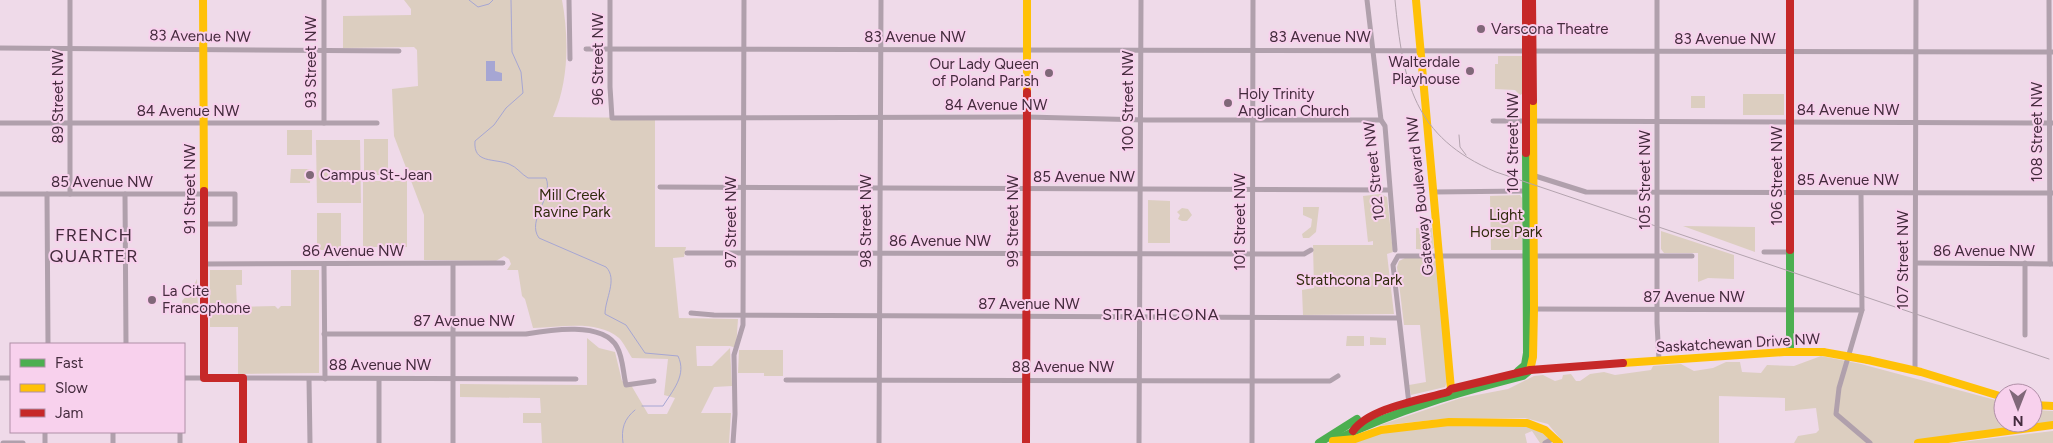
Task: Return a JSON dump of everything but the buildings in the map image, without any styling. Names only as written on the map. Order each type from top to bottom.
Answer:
[{"type":"main road","name":"91 Street NW","points":[[204,0],[204,378]]},
{"type":"main road","name":"99 Street NW","points":[[1026,443],[1027,0]]},
{"type":"main road","name":"Gateway Boulevard NW","points":[[1416,0],[1452,389]]},
{"type":"main road","name":"104 Street NW","points":[[1526,0],[1530,51]]},
{"type":"main road","name":"104 Street NW","points":[[1530,370],[1533,357],[1530,175],[1532,0]]},
{"type":"main road","name":"106 Street NW","points":[[1790,0],[1790,352]]},
{"type":"main road","name":"104 Street NW","points":[[1518,371],[1525,366],[1527,360],[1531,309]]},
{"type":"main road","name":"Saskatchewan Drive NW","points":[[1319,443],[1362,417],[1518,371],[1659,360],[1790,352],[1823,352],[1915,370],[1993,394]]},
{"type":"main road","points":[[1533,357],[1538,366],[1545,370]]},
{"type":"main road","name":"Saskatchewan Drive NW","points":[[1331,442],[1353,431],[1474,389],[1523,376],[1530,370]]},
{"type":"main road","name":"88 Avenue NW","points":[[204,378],[243,378]]},
{"type":"main road","points":[[243,378],[243,443]]},
{"type":"main road","points":[[1452,389],[1474,389]]},
{"type":"main road","name":"Saskatchewan Drive NW","points":[[1353,431],[1356,425],[1376,414]]},
{"type":"main road","points":[[1331,442],[1352,440],[1381,430],[1448,422],[1527,423],[1545,430],[1556,441]]},
{"type":"main road","points":[[1918,443],[2053,425]]},
{"type":"main road","points":[[1353,431],[1359,437]]},
{"type":"street","name":"89 Street NW","points":[[70,0],[70,194]]},
{"type":"street","name":"93 Street NW","points":[[324,0],[324,123]]},
{"type":"street","points":[[569,0],[570,59]]},
{"type":"street","name":"96 Street NW","points":[[610,0],[611,118]]},
{"type":"street","name":"97 Street NW","points":[[733,443],[735,414],[734,357],[742,330],[743,315],[744,0]]},
{"type":"street","name":"98 Street NW","points":[[879,443],[880,0]]},
{"type":"street","name":"100 Street NW","points":[[1139,443],[1141,0]]},
{"type":"street","name":"101 Street NW","points":[[1252,443],[1253,0]]},
{"type":"street","name":"102 Street NW","points":[[1368,0],[1381,120],[1385,125],[1389,190],[1396,250]]},
{"type":"street","name":"105 Street NW","points":[[1657,0],[1657,309],[1659,360]]},
{"type":"street","name":"107 Street NW","points":[[1915,370],[1916,0]]},
{"type":"street","name":"108 Street NW","points":[[2049,0],[2051,52],[2051,264]]},
{"type":"street","name":"83 Avenue NW","points":[[0,48],[399,50]]},
{"type":"street","name":"83 Avenue NW","points":[[586,49],[2051,52]]},
{"type":"street","name":"84 Avenue NW","points":[[611,118],[1027,117],[1140,120],[1381,120]]},
{"type":"street","name":"84 Avenue NW","points":[[1493,121],[2051,123]]},
{"type":"street","name":"84 Avenue NW","points":[[0,124],[377,123]]},
{"type":"street","name":"85 Avenue NW","points":[[1530,175],[1586,192],[2051,193]]},
{"type":"street","name":"85 Avenue NW","points":[[660,187],[744,189],[1389,190]]},
{"type":"street","points":[[1434,192],[1531,191]]},
{"type":"street","points":[[1861,193],[1862,310],[1839,388],[1836,414],[1870,443]]},
{"type":"street","name":"85 Avenue NW","points":[[0,194],[235,194],[235,224],[204,224]]},
{"type":"street","points":[[48,194],[48,343]]},
{"type":"street","points":[[125,194],[126,343]]},
{"type":"street","name":"86 Avenue NW","points":[[687,253],[1304,254],[1311,250]]},
{"type":"street","points":[[1764,252],[1791,252]]},
{"type":"street","points":[[1409,404],[1393,265],[1396,258],[1403,255],[1692,256]]},
{"type":"street","name":"86 Avenue NW","points":[[204,264],[503,263]]},
{"type":"street","name":"86 Avenue NW","points":[[1916,263],[2051,264]]},
{"type":"street","points":[[324,264],[325,378]]},
{"type":"street","points":[[452,264],[453,443]]},
{"type":"street","points":[[2025,264],[2025,335]]},
{"type":"street","name":"87 Avenue NW","points":[[1531,309],[1862,310]]},
{"type":"street","name":"87 Avenue NW","points":[[690,312],[743,315],[1398,318]]},
{"type":"street","name":"87 Avenue NW","points":[[324,334],[526,334],[557,329],[576,329],[589,331],[611,340],[618,348],[626,384],[654,381]]},
{"type":"street","name":"88 Avenue NW","points":[[786,380],[1330,381],[1338,376]]},
{"type":"street","name":"88 Avenue NW","points":[[185,378],[204,378]]},
{"type":"street","name":"88 Avenue NW","points":[[243,378],[576,379]]},
{"type":"street","points":[[309,378],[310,443]]},
{"type":"street","points":[[379,379],[380,443]]},
{"type":"street","points":[[1544,443],[1556,441]]},
{"type":"street","points":[[3,443],[22,443]]},
{"type":"green space","name":"Mill Creek Ravine Park","points":[[404,0],[562,0],[566,29],[565,74],[553,117],[655,118],[655,247],[686,247],[684,257],[673,258],[679,318],[738,319],[736,348],[730,346],[696,346],[697,366],[712,366],[730,348],[732,386],[714,387],[701,413],[731,413],[729,443],[542,443],[541,423],[523,423],[523,413],[541,413],[540,398],[460,397],[460,384],[587,385],[587,338],[599,348],[615,352],[622,381],[631,385],[648,414],[667,414],[675,398],[664,395],[668,359],[632,358],[619,338],[599,328],[578,326],[533,328],[525,299],[522,296],[518,270],[507,270],[511,264],[509,259],[504,256],[496,261],[424,260],[424,215],[394,136],[392,89],[418,86],[417,50],[414,47],[343,48],[343,16],[411,15],[411,9]]},
{"type":"green space","points":[[1498,56],[1522,56],[1522,94],[1520,95],[1515,90],[1495,89],[1495,64],[1498,64]]},
{"type":"green space","points":[[1743,94],[1784,94],[1784,115],[1743,115]]},
{"type":"green space","points":[[1691,96],[1705,96],[1705,108],[1691,108]]},
{"type":"green space","points":[[287,130],[312,130],[312,155],[287,155]]},
{"type":"green space","points":[[364,139],[388,139],[388,175],[364,175]]},
{"type":"green space","points":[[316,140],[360,140],[361,203],[317,203]]},
{"type":"green space","points":[[291,169],[311,169],[310,183],[290,183]]},
{"type":"green space","points":[[363,181],[407,181],[407,247],[363,247]]},
{"type":"green space","name":"Strathcona Park","points":[[1380,194],[1387,197],[1393,252],[1387,254],[1394,314],[1303,315],[1302,290],[1314,288],[1313,245],[1373,245],[1373,241],[1368,242],[1363,196]]},
{"type":"green space","name":"Light Horse Park","points":[[1520,195],[1522,198],[1522,250],[1491,250],[1490,196]]},
{"type":"green space","points":[[1148,200],[1170,201],[1170,243],[1148,243]]},
{"type":"green space","points":[[1303,207],[1319,207],[1316,232],[1309,238],[1303,238],[1302,234],[1311,227],[1312,219],[1303,215]]},
{"type":"green space","points":[[1182,208],[1188,209],[1192,215],[1187,221],[1178,219],[1180,215],[1177,212]]},
{"type":"green space","points":[[317,213],[341,213],[341,250],[317,250]]},
{"type":"green space","points":[[1683,226],[1755,227],[1755,252]]},
{"type":"green space","points":[[1416,228],[1432,228],[1434,248],[1430,250],[1416,249]]},
{"type":"green space","points":[[1661,231],[1734,255],[1734,279],[1708,278],[1698,282],[1698,253],[1664,253],[1661,249]]},
{"type":"green space","points":[[1405,258],[1430,258],[1437,262],[1448,379],[1445,387],[1411,395],[1409,385],[1426,382],[1420,325],[1404,325],[1397,267],[1399,261]]},
{"type":"green space","points":[[210,270],[242,270],[242,285],[236,285],[237,307],[275,306],[278,309],[281,306],[291,306],[291,270],[319,270],[319,373],[238,374],[238,327],[210,327]]},
{"type":"green space","points":[[197,279],[198,309],[190,311],[183,306],[182,301],[192,289]]},
{"type":"green space","points":[[1347,336],[1364,336],[1364,346],[1346,346]]},
{"type":"green space","points":[[1370,337],[1386,338],[1386,345],[1370,345]]},
{"type":"green space","points":[[739,350],[783,350],[783,376],[764,376],[764,373],[738,373]]},
{"type":"green space","points":[[1821,356],[1861,364],[1993,399],[1993,432],[1913,443],[1794,443],[1798,436],[1816,433],[1819,430],[1816,408],[1785,411],[1785,398],[1719,396],[1719,443],[1564,443],[1548,424],[1525,418],[1441,419],[1377,426],[1461,398],[1508,389],[1534,376],[1543,375],[1555,381],[1562,379],[1563,375],[1571,374],[1576,381],[1580,381],[1590,374],[1604,372],[1615,375],[1651,370],[1653,366],[1681,364],[1694,371],[1713,368],[1726,362],[1740,362],[1742,372],[1761,373],[1767,365],[1794,366]]},
{"type":"green space","points":[[2043,410],[2053,411],[2053,423],[2043,424]]},
{"type":"green space","points":[[1454,424],[1528,426],[1537,428],[1553,443],[1540,443],[1532,431],[1525,434],[1527,443],[1341,443],[1380,433]]},
{"type":"green space","points":[[2053,431],[2053,443],[1953,443],[2043,433]]},
{"type":"water","points":[[486,61],[495,61],[495,71],[502,73],[502,81],[486,81]]},
{"type":"waterway","points":[[469,0],[478,7],[489,4],[493,0]]},
{"type":"waterway","points":[[511,0],[512,52],[521,72],[523,93],[506,108],[494,125],[475,141],[475,148],[481,157],[509,164],[528,178],[546,178],[546,193],[536,224],[539,238],[606,267],[611,277],[611,283],[605,314],[626,325],[645,353],[678,356],[681,370],[680,376],[675,388],[663,406],[642,406]]},
{"type":"waterway","points":[[623,443],[622,433],[624,425],[628,417],[635,410]]},
{"type":"tram line","points":[[1395,0],[1402,57],[1417,104],[1430,124],[1446,142],[1468,158],[1496,172],[2049,359]]},
{"type":"tram line","points":[[1459,135],[1460,147],[1466,155]]},
{"type":"traffic: fast","points":[[1518,371],[1525,365],[1527,353],[1526,153]]},
{"type":"traffic: fast","points":[[1790,250],[1790,352]]},
{"type":"traffic: fast","points":[[1338,439],[1383,419],[1453,395],[1523,376],[1529,371]]},
{"type":"traffic: fast","points":[[1319,443],[1357,419]]},
{"type":"traffic: slow","points":[[203,0],[204,191]]},
{"type":"traffic: slow","points":[[1027,0],[1027,92]]},
{"type":"traffic: slow","points":[[1416,0],[1451,389]]},
{"type":"traffic: slow","points":[[1530,370],[1533,357],[1534,309],[1533,101]]},
{"type":"traffic: slow","points":[[1623,363],[1784,352],[1823,352]]},
{"type":"traffic: slow","points":[[1823,352],[1868,360]]},
{"type":"traffic: slow","points":[[1868,360],[1921,372],[1993,394]]},
{"type":"traffic: slow","points":[[2043,406],[2053,406]]},
{"type":"traffic: slow","points":[[1333,441],[1355,439],[1381,430],[1449,422],[1527,423],[1545,430],[1559,443]]},
{"type":"traffic: slow","points":[[1918,443],[2053,425]]},
{"type":"traffic: jam","points":[[1526,0],[1526,153]]},
{"type":"traffic: jam","points":[[1532,0],[1533,101]]},
{"type":"traffic: jam","points":[[1790,0],[1790,250]]},
{"type":"traffic: jam","points":[[1026,443],[1027,92]]},
{"type":"traffic: jam","points":[[204,191],[204,378],[243,378],[243,443]]},
{"type":"traffic: jam","points":[[1353,431],[1371,416],[1396,406],[1448,392],[1451,389],[1530,370],[1623,363]]},
{"type":"place","name":"Varscona Theatre","points":[[1481,29]]},
{"type":"place","name":"Walterdale Playhouse","points":[[1470,71]]},
{"type":"place","name":"Our Lady Queen of Poland Parish","points":[[1049,73]]},
{"type":"place","name":"Holy Trinity Anglican Church","points":[[1228,103]]},
{"type":"place","name":"Campus St-Jean","points":[[310,175]]},
{"type":"place","name":"La Cite Francophone","points":[[152,300]]},
{"type":"district","name":"FRENCH QUARTER","points":[[94,245]]},
{"type":"district","name":"STRATHCONA","points":[[1161,314]]}]
